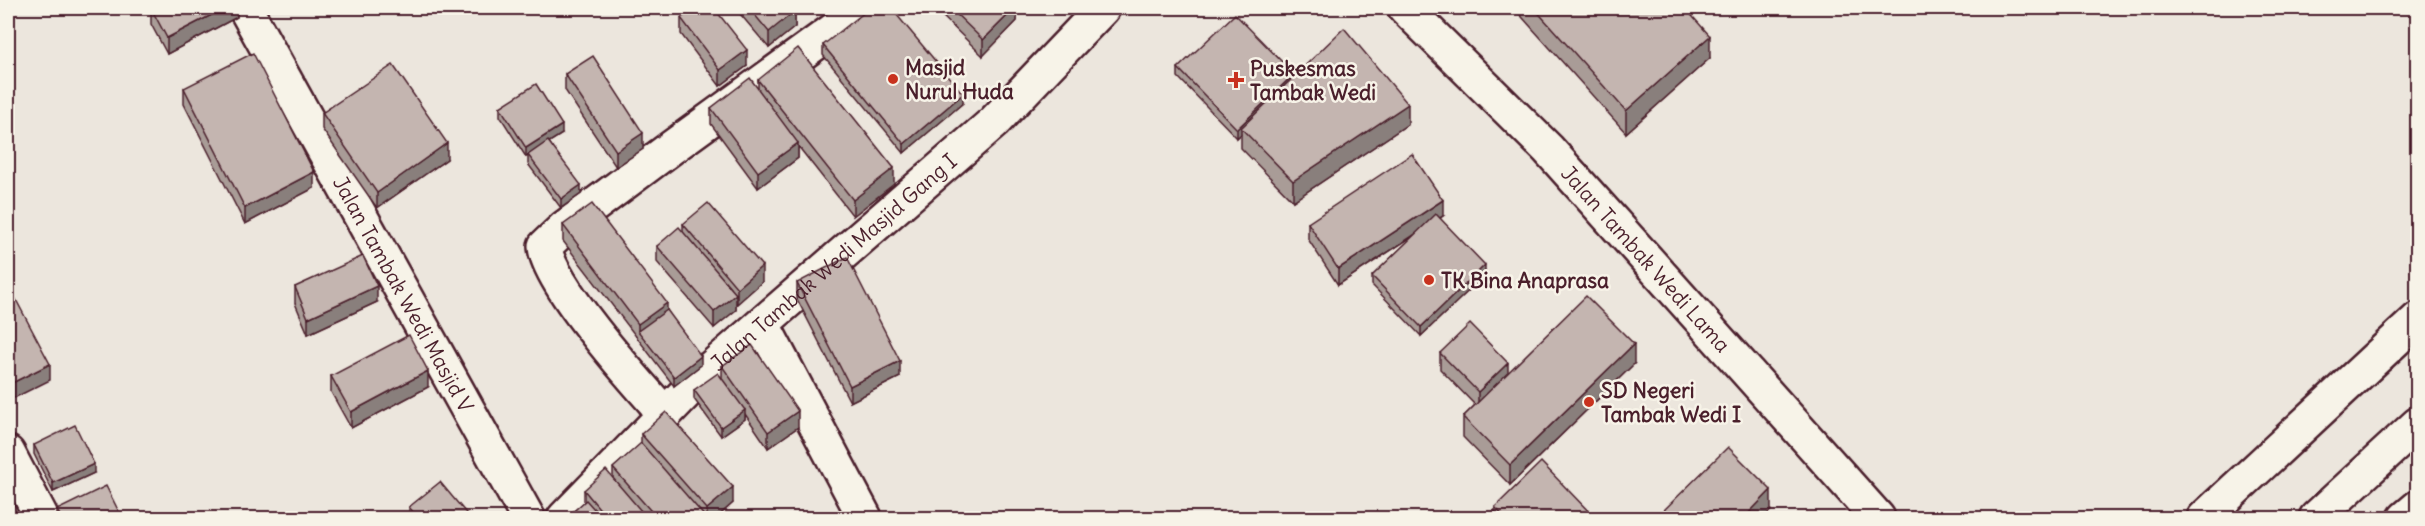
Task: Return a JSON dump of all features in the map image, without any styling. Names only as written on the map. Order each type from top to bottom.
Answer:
[{"type":"main road","name":"Jalan Tambak Wedi Masjid V","points":[[245,8],[528,519]]},
{"type":"main road","points":[[665,414],[617,360],[565,290],[545,254],[545,246],[564,228],[671,148],[864,8]]},
{"type":"main road","name":"Jalan Tambak Wedi Masjid Gang I","points":[[564,519],[702,376],[994,122],[1103,8]]},
{"type":"main road","name":"Jalan Tambak Wedi Lama","points":[[1405,8],[1548,149],[1878,519]]},
{"type":"main road","points":[[2204,519],[2418,319]]},
{"type":"main road","points":[[763,325],[865,519]]},
{"type":"main road","points":[[2316,519],[2418,424]]},
{"type":"main road","points":[[8,453],[42,519]]},
{"type":"main road","points":[[2405,519],[2418,507]]},
{"type":"building","points":[[151,8],[225,8],[167,38]]},
{"type":"building","points":[[695,8],[714,8],[747,50],[720,70],[681,18]]},
{"type":"building","points":[[749,8],[792,8],[795,11],[769,32]]},
{"type":"building","name":"Masjid Nurul Huda","points":[[870,8],[891,8],[963,94],[904,144],[823,45]]},
{"type":"building","points":[[950,8],[1015,8],[983,40]]},
{"type":"building","points":[[1534,8],[1685,8],[1710,36],[1626,111]]},
{"type":"building","name":"Puskesmas Tambak Wedi","points":[[1235,14],[1294,74],[1237,129],[1178,68]]},
{"type":"building","points":[[1344,28],[1408,104],[1293,181],[1241,128]]},
{"type":"building","points":[[798,48],[894,168],[853,200],[758,80]]},
{"type":"building","points":[[253,53],[314,172],[245,208],[184,88]]},
{"type":"building","points":[[593,56],[643,133],[616,151],[565,74]]},
{"type":"building","points":[[393,65],[447,143],[377,193],[322,113]]},
{"type":"building","points":[[750,78],[798,143],[758,172],[711,108]]},
{"type":"building","points":[[536,84],[562,125],[526,148],[500,107]]},
{"type":"building","points":[[548,141],[581,185],[561,199],[528,155]]},
{"type":"building","points":[[1412,154],[1443,200],[1338,269],[1308,223]]},
{"type":"building","points":[[708,203],[762,266],[737,288],[683,224]]},
{"type":"building","points":[[592,204],[667,303],[638,324],[563,225]]},
{"type":"building","name":"TK Bina Anaprasa","points":[[1436,214],[1485,265],[1421,327],[1372,276]]},
{"type":"building","points":[[679,227],[736,294],[714,312],[657,246]]},
{"type":"building","points":[[363,256],[377,286],[308,318],[295,287]]},
{"type":"building","points":[[847,257],[900,361],[850,386],[797,283]]},
{"type":"building","points":[[13,294],[50,364],[8,385],[8,297]]},
{"type":"building","points":[[1586,296],[1634,344],[1510,465],[1463,417]]},
{"type":"building","points":[[667,310],[701,356],[674,377],[638,331]]},
{"type":"building","points":[[1470,324],[1508,363],[1478,392],[1440,353]]},
{"type":"building","points":[[409,335],[428,371],[351,412],[331,376]]},
{"type":"building","points":[[752,345],[798,411],[768,432],[722,366]]},
{"type":"building","points":[[718,373],[745,410],[721,427],[694,390]]},
{"type":"building","points":[[666,412],[733,487],[707,509],[641,434]]},
{"type":"building","points":[[75,425],[94,464],[53,483],[34,445]]},
{"type":"building","points":[[641,443],[707,519],[658,519],[613,468]]},
{"type":"building","points":[[1728,447],[1771,490],[1743,519],[1668,519],[1662,512]]},
{"type":"building","points":[[1541,462],[1596,519],[1506,519],[1495,507]]},
{"type":"building","points":[[606,470],[648,519],[608,519],[584,490]]},
{"type":"building","points":[[440,482],[471,519],[419,519],[409,507]]},
{"type":"building","points":[[106,486],[119,512],[105,519],[62,519],[57,510]]},
{"type":"building","points":[[586,500],[603,519],[565,519]]},
{"type":"building","points":[[27,514],[29,519],[19,519]]},
{"type":"place","name":"Masjid Nurul Huda","points":[[893,79]]},
{"type":"place","name":"Puskesmas Tambak Wedi","points":[[1236,80]]},
{"type":"place","name":"TK Bina Anaprasa","points":[[1429,280]]},
{"type":"place","name":"SD Negeri Tambak Wedi I","points":[[1589,402]]}]
